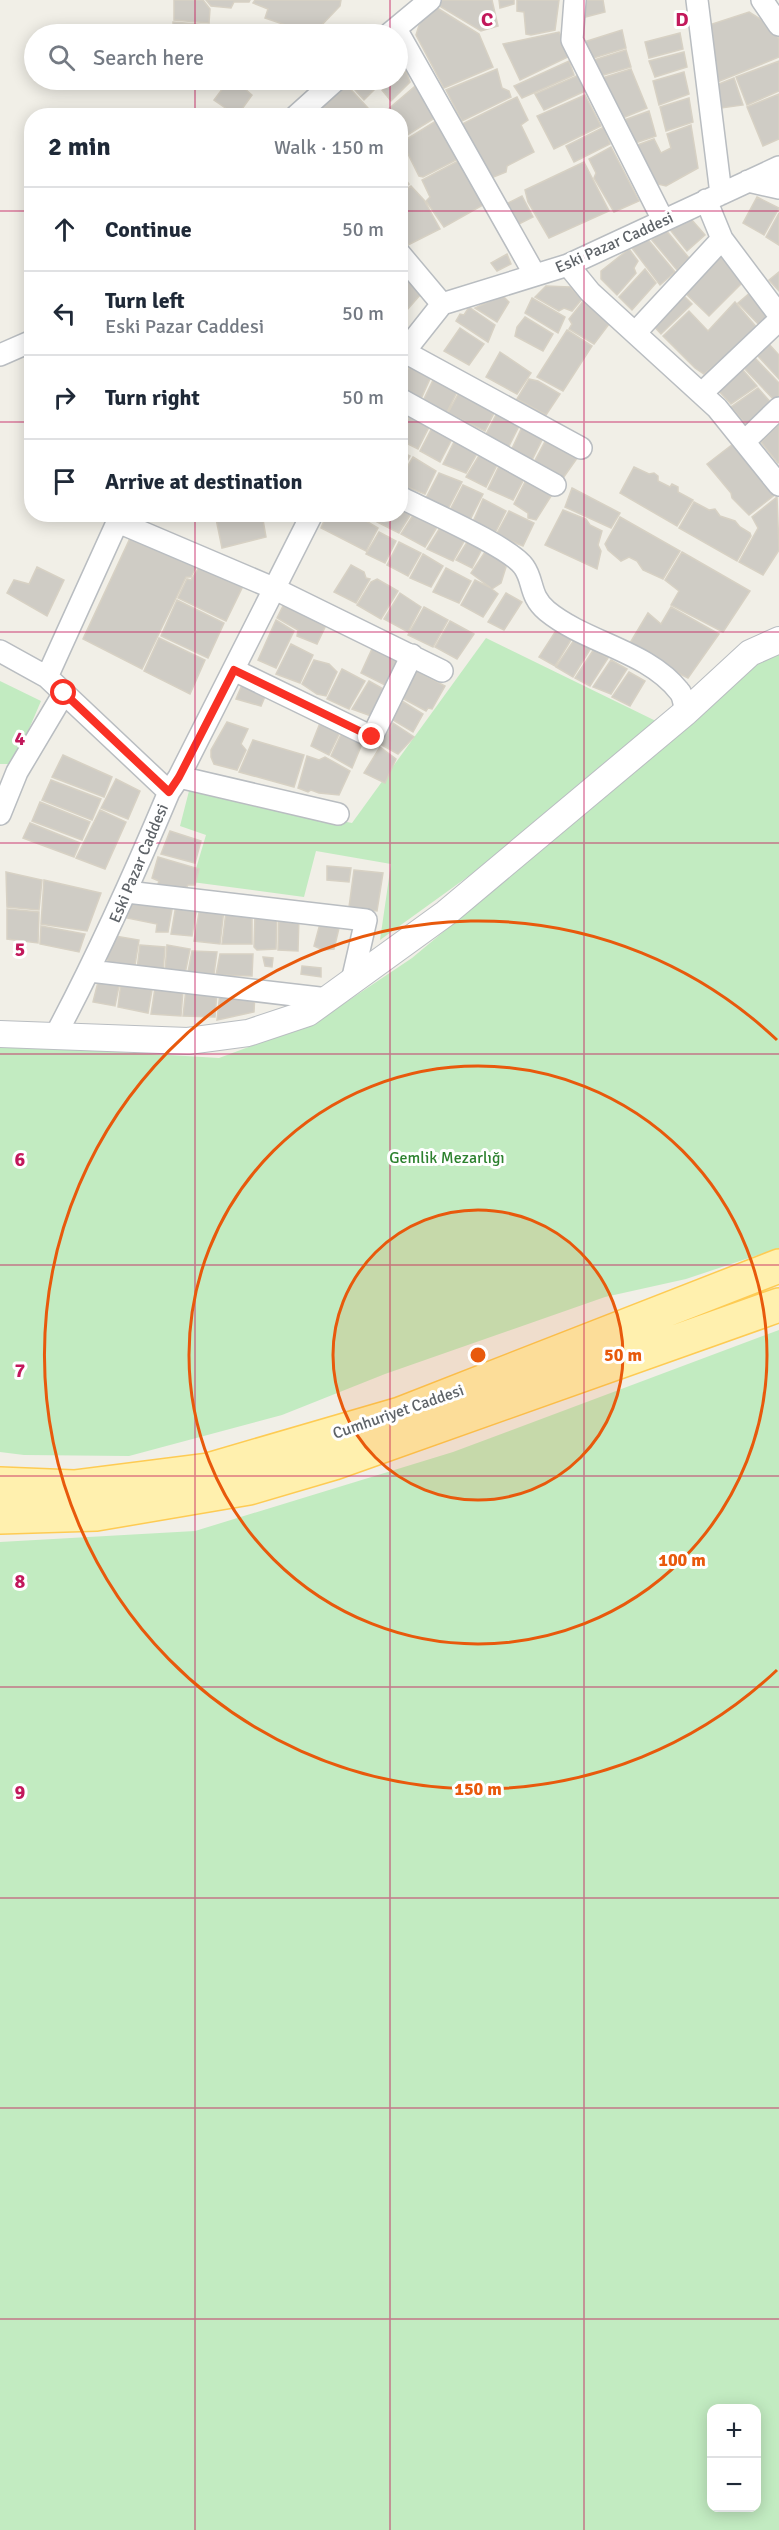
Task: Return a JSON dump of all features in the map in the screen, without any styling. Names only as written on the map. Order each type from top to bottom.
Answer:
[{"type":"main road","name":"Cumhuriyet Caddesi","points":[[0,1484],[74,1487],[208,1470],[400,1414],[779,1266]]},
{"type":"main road","name":"Cumhuriyet Caddesi","points":[[0,1517],[96,1514],[249,1488],[356,1456],[779,1305]]},
{"type":"street","points":[[402,24],[430,0]]},
{"type":"street","points":[[574,0],[572,40],[663,220]]},
{"type":"street","points":[[697,0],[714,197],[722,239],[779,315]]},
{"type":"street","points":[[762,0],[779,25]]},
{"type":"street","points":[[408,59],[535,275]]},
{"type":"street","points":[[305,108],[325,90]]},
{"type":"street","name":"Eski Pazar Caddesi","points":[[442,304],[568,265],[779,167]]},
{"type":"street","points":[[748,181],[779,188]]},
{"type":"street","points":[[635,333],[722,239]]},
{"type":"street","points":[[408,264],[442,304],[408,346]]},
{"type":"street","points":[[568,265],[590,292],[717,408],[779,485]]},
{"type":"street","points":[[702,393],[779,320]]},
{"type":"street","points":[[0,356],[24,345]]},
{"type":"street","points":[[408,357],[581,448]]},
{"type":"street","points":[[408,403],[555,485]]},
{"type":"street","points":[[745,441],[779,408]]},
{"type":"street","points":[[408,501],[497,546],[515,559],[524,566],[533,594],[546,610],[583,633],[652,666],[681,692],[686,712]]},
{"type":"street","points":[[46,677],[118,522]]},
{"type":"street","points":[[129,522],[273,588],[442,671]]},
{"type":"street","name":"Eski Pazar Caddesi","points":[[55,1036],[90,971],[174,784],[308,522]]},
{"type":"street","points":[[0,1034],[188,1041],[248,1033],[308,1013],[446,913],[686,712],[750,653],[779,640]]},
{"type":"street","points":[[0,651],[46,677],[174,784],[338,813]]},
{"type":"street","points":[[234,670],[372,737],[412,656]]},
{"type":"street","points":[[0,814],[9,772],[64,693]]},
{"type":"street","points":[[127,892],[366,920],[351,981]]},
{"type":"street","points":[[90,971],[328,999]]},
{"type":"green space","points":[[486,638],[660,723],[509,847],[380,940],[391,864],[316,851],[304,897],[192,882],[206,835],[180,826],[189,791],[352,823]]},
{"type":"green space","name":"Gemlik Mezarlığı","points":[[779,654],[779,1248],[686,1279],[605,1297],[385,1374],[282,1415],[129,1456],[24,1455],[0,1452],[0,1045],[219,1058],[318,1021],[412,958],[659,752],[722,688],[763,660]]},
{"type":"green space","points":[[0,681],[41,701],[14,764],[0,764]]},
{"type":"green space","points":[[779,1330],[779,2530],[0,2530],[0,1542],[195,1531],[453,1452]]},
{"type":"building","points":[[174,0],[203,0],[210,9],[209,23],[174,20]]},
{"type":"building","points":[[206,0],[250,0],[249,2],[234,2],[231,8],[211,6]]},
{"type":"building","points":[[255,0],[341,0],[340,6],[323,24],[283,24],[265,18],[268,9],[253,3]]},
{"type":"building","points":[[441,0],[492,0],[498,26],[481,31],[436,4]]},
{"type":"building","points":[[499,0],[514,0],[514,4],[500,8]]},
{"type":"building","points":[[517,0],[559,0],[555,30],[526,34],[524,12],[517,11]]},
{"type":"building","points":[[578,0],[603,0],[605,12],[578,19]]},
{"type":"building","points":[[434,6],[479,34],[493,67],[444,88],[416,35],[422,16]]},
{"type":"building","points":[[749,12],[770,25],[779,39],[779,57],[710,85],[703,27]]},
{"type":"building","points":[[173,22],[197,24],[173,24]]},
{"type":"building","points":[[622,30],[626,48],[590,59],[584,42]]},
{"type":"building","points":[[559,32],[570,56],[520,80],[503,44]]},
{"type":"building","points":[[680,33],[683,49],[649,58],[645,42]]},
{"type":"building","points":[[626,50],[631,67],[600,76],[594,60]]},
{"type":"building","points":[[684,52],[687,67],[655,77],[649,61]]},
{"type":"building","points":[[569,61],[574,75],[522,98],[514,86]]},
{"type":"building","points":[[779,61],[779,91],[747,105],[736,77]]},
{"type":"building","points":[[497,69],[502,88],[509,91],[511,97],[462,121],[446,90]]},
{"type":"building","points":[[631,69],[647,108],[620,119],[599,79]]},
{"type":"building","points":[[684,72],[689,94],[659,105],[653,81]]},
{"type":"building","points":[[579,75],[585,91],[544,110],[535,94]]},
{"type":"building","points":[[734,78],[743,105],[714,109],[709,88]]},
{"type":"building","points":[[420,82],[438,116],[408,135],[408,108],[390,108]]},
{"type":"building","points":[[222,90],[246,90],[252,95],[243,108],[226,108],[214,100]]},
{"type":"building","points":[[336,90],[351,90],[368,108],[316,108]]},
{"type":"building","points":[[355,90],[374,90],[364,100]]},
{"type":"building","points":[[382,90],[402,90],[391,101]]},
{"type":"building","points":[[779,94],[779,139],[763,146],[747,107]]},
{"type":"building","points":[[585,95],[601,126],[554,149],[537,116]]},
{"type":"building","points":[[517,97],[528,120],[521,125],[534,152],[507,166],[506,172],[491,178],[462,124]]},
{"type":"building","points":[[689,98],[693,122],[666,131],[660,107]]},
{"type":"building","points":[[649,111],[656,136],[632,144],[619,122]]},
{"type":"building","points":[[439,119],[460,158],[423,177],[419,176],[408,154],[408,138]]},
{"type":"building","points":[[691,125],[698,168],[666,186],[650,182],[632,147],[654,139],[661,153],[671,148],[667,134]]},
{"type":"building","points":[[604,127],[610,144],[574,162],[566,146]]},
{"type":"building","points":[[611,147],[639,201],[614,212],[594,178],[596,173],[589,159]]},
{"type":"building","points":[[460,160],[483,205],[444,227],[426,201],[430,197],[422,180]]},
{"type":"building","points":[[584,162],[609,211],[549,238],[528,202],[525,190]]},
{"type":"building","points":[[411,186],[424,200],[440,229],[408,245],[408,188]]},
{"type":"building","points":[[522,196],[533,217],[513,227],[502,206]]},
{"type":"building","points":[[757,197],[779,208],[764,235],[743,223]]},
{"type":"building","points":[[684,211],[705,235],[687,251],[664,222]]},
{"type":"building","points":[[779,213],[779,245],[766,237]]},
{"type":"building","points":[[665,229],[689,258],[677,270],[652,240]]},
{"type":"building","points":[[645,236],[675,272],[660,285],[632,248]]},
{"type":"building","points":[[629,249],[638,261],[634,268],[636,273],[617,295],[601,279],[601,271]]},
{"type":"building","points":[[718,252],[745,280],[709,316],[681,289]]},
{"type":"building","points":[[507,254],[511,264],[497,271],[491,263]]},
{"type":"building","points":[[645,269],[656,283],[632,310],[619,297]]},
{"type":"building","points":[[408,272],[421,294],[408,309]]},
{"type":"building","points":[[779,272],[779,291],[769,280]]},
{"type":"building","points":[[546,286],[570,287],[582,299],[572,311],[564,308],[559,311],[535,297]]},
{"type":"building","points":[[678,290],[692,304],[661,334],[650,322]]},
{"type":"building","points":[[752,291],[773,314],[761,327],[738,303]]},
{"type":"building","points":[[502,295],[509,302],[497,322],[475,308]]},
{"type":"building","points":[[532,298],[565,317],[558,333],[525,313]]},
{"type":"building","points":[[584,300],[609,324],[594,344],[569,329],[572,324],[569,319]]},
{"type":"building","points":[[735,302],[758,329],[704,374],[663,336],[689,311],[708,331]]},
{"type":"building","points":[[469,307],[495,325],[488,342],[456,321],[460,314],[464,315]]},
{"type":"building","points":[[525,317],[553,334],[543,351],[515,336],[517,327]]},
{"type":"building","points":[[460,328],[484,344],[469,365],[444,351]]},
{"type":"building","points":[[567,330],[592,346],[563,391],[537,377]]},
{"type":"building","points":[[768,343],[779,355],[779,379],[758,356]]},
{"type":"building","points":[[500,352],[531,373],[517,394],[486,377]]},
{"type":"building","points":[[754,357],[779,383],[779,400],[776,402],[744,368]]},
{"type":"building","points":[[412,362],[433,372],[421,399],[408,393],[408,369]]},
{"type":"building","points":[[742,369],[757,386],[731,404],[718,390]]},
{"type":"building","points":[[436,374],[460,386],[446,414],[422,403]]},
{"type":"building","points":[[529,379],[538,381],[560,394],[546,415],[517,399]]},
{"type":"building","points":[[462,387],[497,407],[485,431],[448,413]]},
{"type":"building","points":[[758,388],[773,405],[749,428],[731,407]]},
{"type":"building","points":[[498,411],[520,424],[508,448],[484,438]]},
{"type":"building","points":[[412,412],[431,423],[418,449],[408,444],[408,419]]},
{"type":"building","points":[[434,424],[454,435],[440,462],[420,451]]},
{"type":"building","points":[[779,424],[779,461],[778,463],[761,442]]},
{"type":"building","points":[[523,425],[544,436],[530,464],[510,453]]},
{"type":"building","points":[[548,436],[580,454],[561,481],[532,466]]},
{"type":"building","points":[[456,438],[479,450],[466,473],[443,464]]},
{"type":"building","points":[[733,444],[776,494],[749,515],[732,498],[731,493],[707,464]]},
{"type":"building","points":[[480,454],[498,463],[486,487],[466,477]]},
{"type":"building","points":[[413,457],[436,471],[425,494],[408,489],[408,465]]},
{"type":"building","points":[[501,462],[525,477],[513,500],[488,489]]},
{"type":"building","points":[[634,467],[649,474],[654,473],[658,476],[658,481],[670,487],[672,484],[678,487],[678,492],[693,500],[677,526],[620,493]]},
{"type":"building","points":[[439,473],[462,482],[448,509],[426,498]]},
{"type":"building","points":[[527,478],[553,493],[536,520],[528,518],[528,513],[514,504]]},
{"type":"building","points":[[463,485],[483,494],[470,520],[450,510]]},
{"type":"building","points":[[572,488],[620,513],[611,528],[565,507]]},
{"type":"building","points":[[777,497],[779,550],[763,575],[739,562],[758,528],[752,517]]},
{"type":"building","points":[[483,499],[506,511],[494,535],[472,524]]},
{"type":"building","points":[[694,502],[709,510],[715,509],[720,516],[735,521],[750,533],[751,536],[737,561],[679,528]]},
{"type":"building","points":[[408,506],[414,509],[408,519]]},
{"type":"building","points":[[417,509],[440,522],[425,547],[401,534]]},
{"type":"building","points":[[563,510],[586,519],[590,525],[602,531],[598,545],[601,551],[597,569],[545,545]]},
{"type":"building","points":[[509,511],[534,523],[523,546],[496,535]]},
{"type":"building","points":[[620,517],[680,551],[663,579],[643,570],[637,561],[629,557],[621,561],[608,550],[605,544]]},
{"type":"building","points":[[217,522],[263,522],[266,537],[222,548]]},
{"type":"building","points":[[324,522],[368,522],[378,528],[366,551],[321,528]]},
{"type":"building","points":[[377,522],[406,522],[399,533]]},
{"type":"building","points":[[443,523],[467,536],[453,561],[427,549]]},
{"type":"building","points":[[379,532],[396,541],[385,563],[366,554]]},
{"type":"building","points":[[132,534],[197,565],[191,577],[186,577],[142,669],[83,639]]},
{"type":"building","points":[[469,539],[483,547],[472,568],[456,560]]},
{"type":"building","points":[[399,542],[421,553],[408,576],[387,565]]},
{"type":"building","points":[[487,549],[502,558],[506,567],[501,583],[492,589],[498,594],[483,617],[461,605],[475,580],[491,588],[471,573]]},
{"type":"building","points":[[682,552],[750,591],[723,632],[671,605],[679,591],[665,580]]},
{"type":"building","points":[[423,554],[443,566],[431,587],[410,578]]},
{"type":"building","points":[[351,565],[364,572],[366,578],[370,579],[356,603],[334,592]]},
{"type":"building","points":[[200,566],[243,586],[226,621],[178,598],[187,579],[191,580]]},
{"type":"building","points":[[37,567],[64,580],[47,616],[7,593],[14,580],[29,584]]},
{"type":"building","points":[[446,568],[471,581],[459,603],[433,592]]},
{"type":"building","points":[[377,579],[398,591],[381,619],[357,605],[371,582]]},
{"type":"building","points":[[400,593],[421,607],[408,632],[384,619]]},
{"type":"building","points":[[506,593],[522,602],[504,630],[488,622]]},
{"type":"building","points":[[177,600],[224,623],[208,658],[161,636]]},
{"type":"building","points":[[285,602],[327,623],[317,644],[297,636],[298,630],[277,618]]},
{"type":"building","points":[[424,607],[448,620],[433,647],[408,635]]},
{"type":"building","points":[[671,607],[719,634],[688,678],[627,648],[648,613],[661,624]]},
{"type":"building","points":[[276,620],[294,631],[276,668],[258,660]]},
{"type":"building","points":[[450,621],[474,634],[457,659],[435,647]]},
{"type":"building","points":[[559,626],[574,635],[555,666],[539,657]]},
{"type":"building","points":[[576,637],[591,648],[573,677],[556,667]]},
{"type":"building","points":[[159,638],[205,660],[190,694],[144,671]]},
{"type":"building","points":[[291,644],[313,655],[300,683],[276,674]]},
{"type":"building","points":[[372,649],[388,653],[398,662],[387,686],[361,673]]},
{"type":"building","points":[[594,649],[608,658],[590,686],[575,678]]},
{"type":"building","points":[[314,660],[329,664],[337,672],[326,696],[317,694],[302,684]]},
{"type":"building","points":[[611,660],[627,669],[611,694],[593,687]]},
{"type":"building","points":[[342,669],[365,681],[349,709],[327,699]]},
{"type":"building","points":[[415,670],[445,686],[432,709],[428,708],[426,711],[404,699],[405,691]]},
{"type":"building","points":[[629,672],[645,681],[630,706],[612,697]]},
{"type":"building","points":[[245,678],[269,687],[261,706],[236,699]]},
{"type":"building","points":[[369,681],[387,691],[374,717],[352,709]]},
{"type":"building","points":[[402,701],[423,714],[413,732],[393,720]]},
{"type":"building","points":[[322,718],[343,726],[329,755],[311,746]]},
{"type":"building","points":[[227,722],[248,729],[241,744],[246,750],[237,770],[214,764],[211,757],[211,750]]},
{"type":"building","points":[[393,723],[414,737],[398,754],[380,744]]},
{"type":"building","points":[[344,728],[364,739],[352,768],[331,756]]},
{"type":"building","points":[[253,740],[304,755],[294,787],[239,772]]},
{"type":"building","points":[[380,747],[396,759],[385,783],[364,773]]},
{"type":"building","points":[[63,755],[112,777],[104,797],[52,777]]},
{"type":"building","points":[[307,756],[319,760],[325,757],[350,771],[339,795],[311,790],[308,792],[298,788]]},
{"type":"building","points":[[116,779],[140,791],[128,819],[101,808]]},
{"type":"building","points":[[51,780],[101,799],[92,820],[42,800]]},
{"type":"building","points":[[40,802],[90,822],[82,840],[32,821]]},
{"type":"building","points":[[100,810],[126,822],[105,869],[76,858]]},
{"type":"building","points":[[30,823],[80,843],[74,857],[23,838]]},
{"type":"building","points":[[170,831],[201,841],[195,863],[161,854]]},
{"type":"building","points":[[158,857],[199,869],[195,885],[188,885],[186,888],[171,888],[158,884],[159,881],[152,878]]},
{"type":"building","points":[[327,866],[351,868],[349,882],[327,880]]},
{"type":"building","points":[[354,870],[383,873],[377,911],[349,907]]},
{"type":"building","points":[[6,872],[42,880],[39,910],[7,907]]},
{"type":"building","points":[[44,880],[101,893],[87,931],[41,924]]},
{"type":"building","points":[[133,900],[173,904],[168,932],[156,932],[157,924],[127,918]]},
{"type":"building","points":[[176,905],[197,906],[192,936],[171,934]]},
{"type":"building","points":[[200,907],[224,909],[220,944],[194,941]]},
{"type":"building","points":[[7,909],[39,912],[38,943],[7,939]]},
{"type":"building","points":[[226,912],[252,913],[252,944],[222,944]]},
{"type":"building","points":[[255,914],[277,914],[276,949],[257,950],[254,947]]},
{"type":"building","points":[[279,914],[299,916],[298,951],[278,950]]},
{"type":"building","points":[[321,920],[340,924],[334,949],[323,950],[314,946]]},
{"type":"building","points":[[41,926],[85,934],[79,952],[40,944]]},
{"type":"building","points":[[115,936],[139,940],[135,965],[108,962],[106,953]]},
{"type":"building","points":[[140,945],[165,947],[163,972],[137,969]]},
{"type":"building","points":[[167,945],[190,949],[185,974],[165,972]]},
{"type":"building","points":[[192,951],[217,952],[214,974],[188,972]]},
{"type":"building","points":[[220,954],[253,954],[252,976],[216,975]]},
{"type":"building","points":[[263,957],[273,958],[272,967],[265,966]]},
{"type":"building","points":[[302,966],[321,968],[321,977],[301,974]]},
{"type":"building","points":[[99,978],[120,981],[115,1006],[93,1002]]},
{"type":"building","points":[[121,983],[142,985],[152,990],[148,1013],[118,1007]]},
{"type":"building","points":[[155,988],[183,990],[181,1016],[151,1014]]},
{"type":"building","points":[[186,989],[217,992],[215,1017],[183,1016]]},
{"type":"building","points":[[255,992],[254,1012],[217,1020],[220,993]]},
{"type":"route","points":[[64,693],[169,792],[234,670],[372,737]]}]
